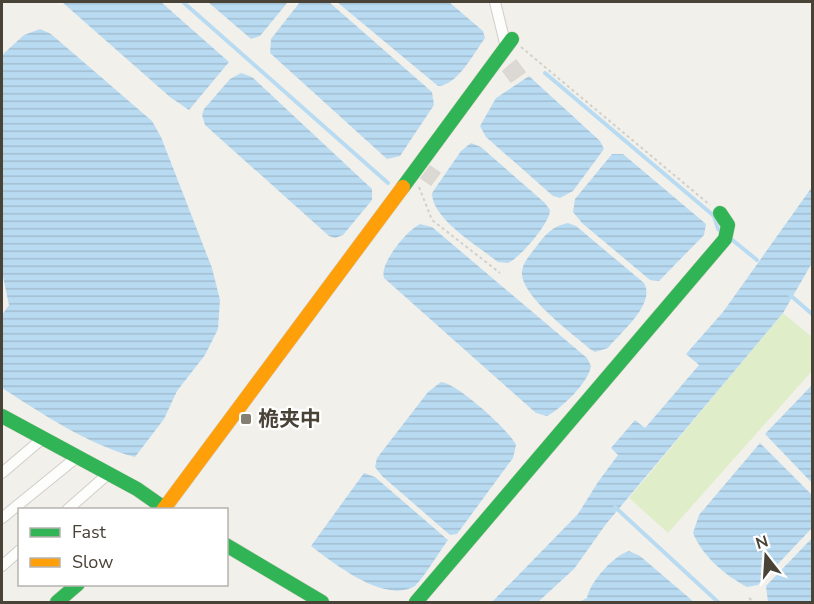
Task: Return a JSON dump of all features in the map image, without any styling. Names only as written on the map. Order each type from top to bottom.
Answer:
[{"type":"street","points":[[166,508],[509,43],[495,2]]},
{"type":"street","points":[[416,603],[724,239],[728,225],[720,213]]},
{"type":"street","points":[[4,420],[43,438],[163,508]]},
{"type":"street","points":[[2,473],[43,438]]},
{"type":"street","points":[[2,518],[77,457]]},
{"type":"street","points":[[69,508],[108,474]]},
{"type":"street","points":[[228,546],[322,603]]},
{"type":"street","points":[[2,566],[18,552]]},
{"type":"street","points":[[57,603],[77,586]]},
{"type":"path","points":[[509,43],[720,213]]},
{"type":"path","points":[[414,173],[432,219],[500,273]]},
{"type":"path","points":[[749,598],[754,603]]},
{"type":"green space","points":[[783,313],[812,337],[812,371],[668,533],[629,498]]},
{"type":"water","points":[[62,2],[161,2],[229,62],[189,110],[170,97]]},
{"type":"water","points":[[208,2],[288,2],[260,36],[251,39]]},
{"type":"water","points":[[300,2],[329,2],[432,92],[434,105],[400,156],[387,159],[270,53],[271,39]]},
{"type":"water","points":[[337,2],[449,2],[483,31],[485,38],[458,75],[445,85],[438,86]]},
{"type":"water","points":[[40,29],[51,34],[152,121],[161,137],[212,268],[220,300],[218,329],[205,355],[177,391],[164,419],[135,457],[83,437],[2,388],[2,315],[9,305],[2,272],[2,55],[24,35]]},
{"type":"water","points":[[241,73],[252,77],[372,189],[372,200],[343,235],[335,238],[329,236],[205,125],[202,115],[204,109],[230,79]]},
{"type":"water","points":[[529,76],[600,141],[604,149],[573,191],[560,198],[553,196],[486,137],[480,126],[496,98]]},
{"type":"water","points":[[471,143],[481,147],[550,210],[549,216],[534,240],[508,263],[498,262],[458,231],[434,203],[432,193],[461,151]]},
{"type":"water","points":[[612,154],[623,154],[706,224],[704,235],[659,281],[650,280],[582,223],[573,212],[575,199]]},
{"type":"water","points":[[812,187],[812,263],[783,313],[606,524],[574,569],[538,602],[492,602],[578,514],[618,455],[611,448],[635,420],[645,428],[699,365],[686,354],[723,312]]},
{"type":"water","points":[[568,223],[576,226],[644,283],[646,291],[641,309],[628,326],[608,348],[595,352],[548,313],[537,302],[523,281],[524,264],[539,243],[553,229]]},
{"type":"water","points":[[420,224],[432,227],[587,358],[591,366],[585,380],[567,401],[553,412],[547,416],[536,413],[384,278],[386,264],[395,248],[408,233]]},
{"type":"water","points":[[441,382],[449,384],[482,408],[504,429],[516,445],[513,458],[457,534],[450,535],[382,476],[375,467],[377,458],[428,392]]},
{"type":"water","points":[[812,385],[812,483],[765,434]]},
{"type":"water","points":[[760,443],[812,495],[812,528],[758,585],[747,587],[716,564],[697,542],[693,533],[699,515]]},
{"type":"water","points":[[364,473],[375,477],[448,540],[415,586],[403,590],[390,590],[376,586],[347,572],[311,546]]},
{"type":"water","points":[[812,538],[812,602],[768,602],[766,586]]},
{"type":"water","points":[[629,551],[640,556],[694,602],[579,602],[587,598],[597,577],[609,564]]},
{"type":"building","points":[[516,60],[525,72],[511,82],[503,71]]},
{"type":"building","points":[[430,166],[440,173],[431,185],[421,178]]},
{"type":"waterway","points":[[183,2],[388,183]]},
{"type":"waterway","points":[[545,73],[714,216],[718,229],[724,233]]},
{"type":"waterway","points":[[730,238],[757,260]]},
{"type":"waterway","points":[[790,295],[812,314]]},
{"type":"waterway","points":[[615,507],[718,602]]},
{"type":"traffic: fast","points":[[403,187],[512,39]]},
{"type":"traffic: fast","points":[[416,602],[725,239],[728,225],[720,213]]},
{"type":"traffic: fast","points":[[2,416],[137,489],[164,508]]},
{"type":"traffic: fast","points":[[228,546],[322,602]]},
{"type":"traffic: fast","points":[[57,602],[76,586]]},
{"type":"traffic: slow","points":[[164,508],[403,187]]},
{"type":"place","name":"桅夹中","points":[[246,419]]}]
